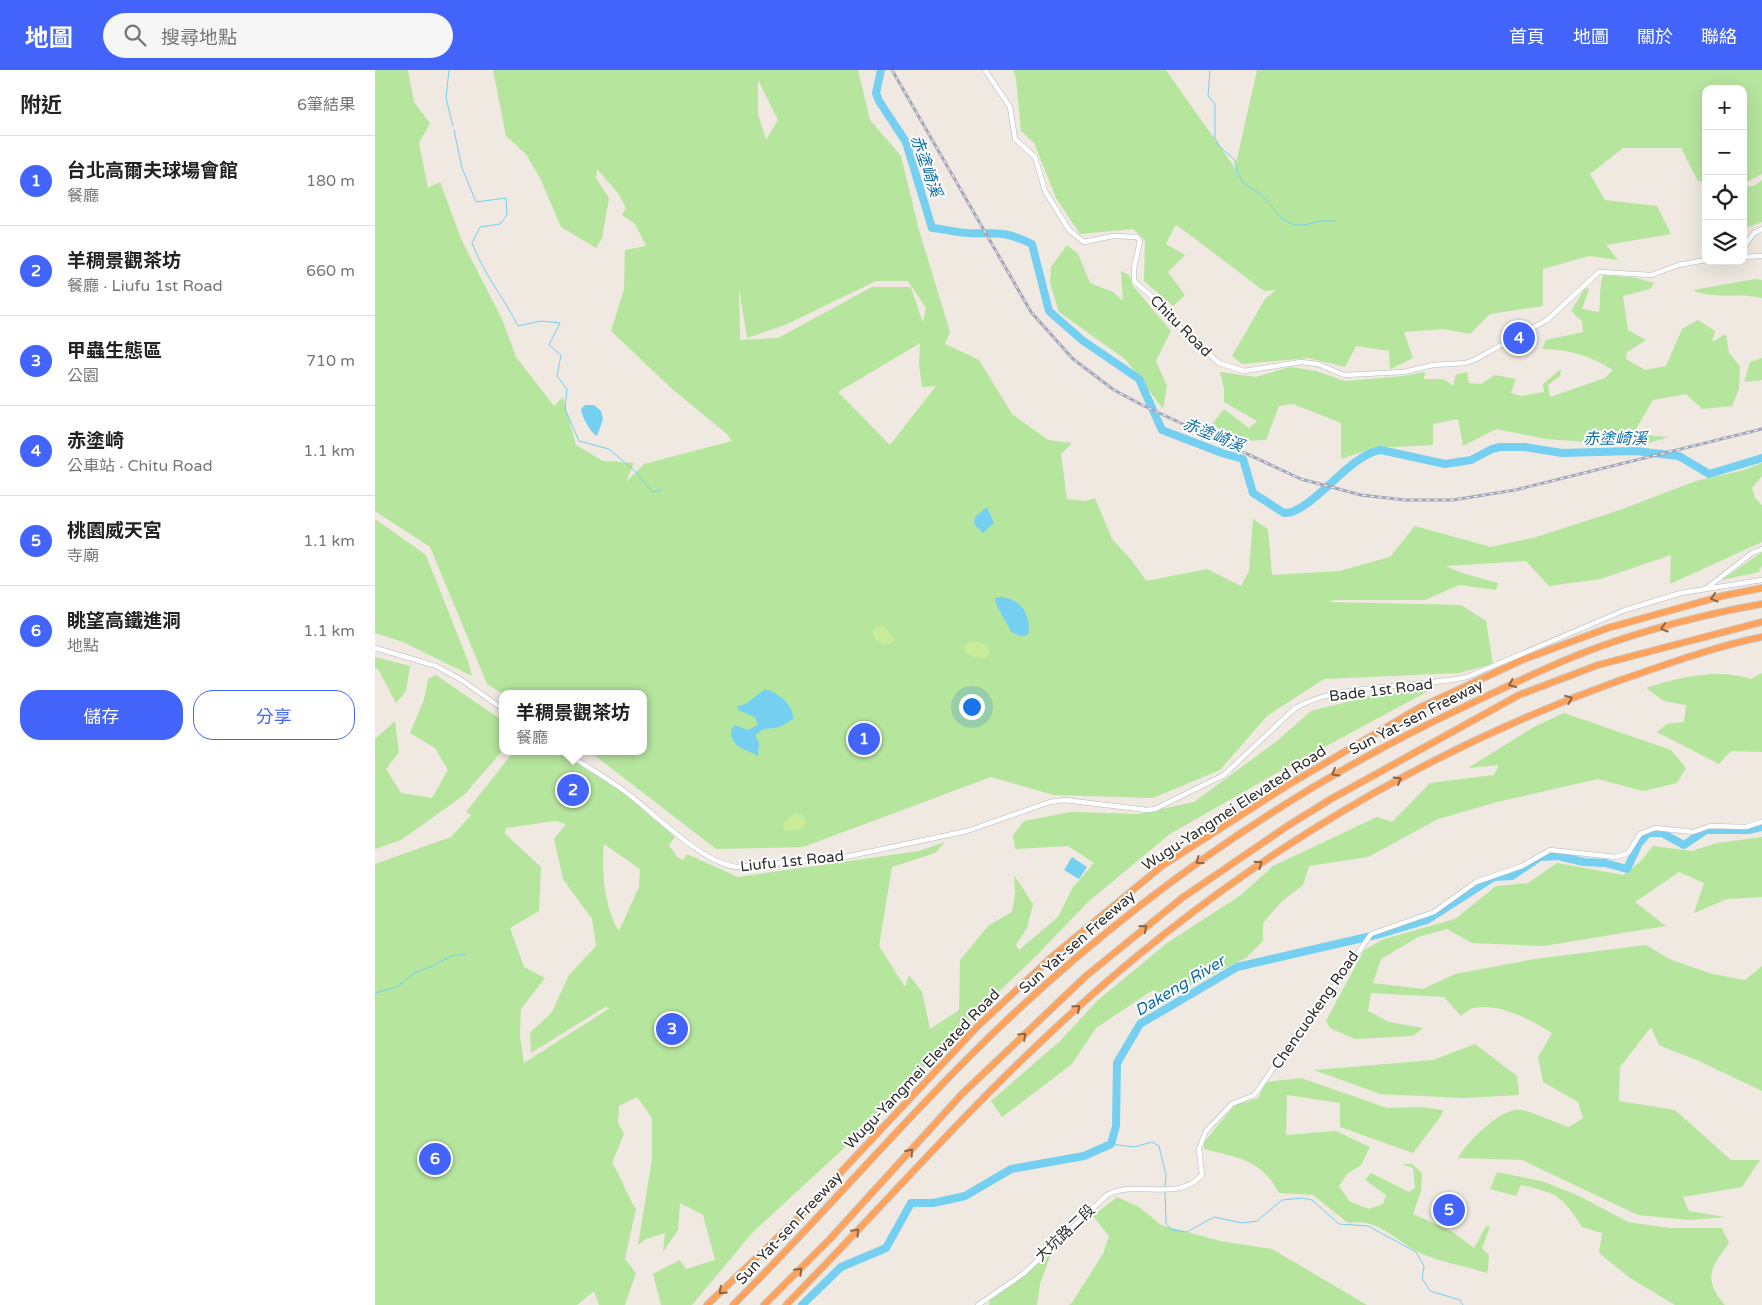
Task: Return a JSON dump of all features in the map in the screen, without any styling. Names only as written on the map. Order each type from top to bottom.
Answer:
[{"type":"highway","name":"Wugu-Yangmei Elevated Road","points":[[707,1305],[797,1218],[978,1026],[1054,955],[1162,866],[1288,785],[1419,708],[1522,660],[1608,628],[1722,596],[1762,588]]},
{"type":"highway","name":"Sun Yat-sen Freeway","points":[[733,1305],[976,1050],[1094,941],[1211,852],[1278,808],[1391,742],[1538,672],[1606,645],[1707,616],[1762,604]]},
{"type":"highway","name":"Sun Yat-sen Freeway","points":[[764,1305],[831,1239],[962,1094],[1087,976],[1182,898],[1331,798],[1519,695],[1598,665],[1762,622]]},
{"type":"highway","points":[[786,1305],[967,1114],[1047,1035],[1144,949],[1214,895],[1302,835],[1423,766],[1492,733],[1574,697],[1647,671],[1762,637]]},
{"type":"street","name":"Chitu Road","points":[[985,70],[1009,107],[1015,139],[1035,157],[1045,191],[1069,230],[1084,242],[1118,235],[1137,237],[1139,241],[1134,268],[1135,281],[1205,352],[1219,363],[1234,369],[1244,371],[1301,362],[1318,364],[1344,375],[1404,372],[1433,365],[1466,363],[1498,349],[1547,320],[1599,272],[1652,275],[1678,266],[1702,261]]},
{"type":"street","points":[[1747,243],[1754,233],[1762,229]]},
{"type":"street","points":[[1747,257],[1762,256]]},
{"type":"street","points":[[1707,588],[1729,570],[1762,549]]},
{"type":"street","name":"Bade 1st Road","points":[[1050,802],[1065,800],[1147,810],[1161,807],[1224,775],[1294,709],[1305,702],[1378,688],[1440,683],[1467,677],[1608,617],[1655,601],[1707,588],[1762,580]]},
{"type":"street","points":[[375,648],[436,666],[460,679],[499,706]]},
{"type":"street","name":"Liufu 1st Road","points":[[569,755],[629,794],[709,857],[727,866],[845,857],[967,831],[1050,802]]},
{"type":"street","name":"Chencuokeng Road","points":[[1170,1190],[1189,1185],[1202,1175],[1200,1143],[1206,1131],[1232,1104],[1254,1095],[1296,1034],[1316,1014],[1327,999],[1366,938],[1434,912],[1476,882],[1522,866],[1550,850],[1616,857],[1627,853],[1640,834],[1655,828],[1693,832],[1710,826],[1746,828],[1762,822]]},
{"type":"street","name":"大坑路二段","points":[[979,1305],[1023,1274],[1107,1195],[1117,1189],[1131,1187],[1170,1190]]},
{"type":"green space","points":[[375,70],[408,70],[414,102],[430,123],[419,143],[428,188],[440,182],[462,241],[502,319],[516,357],[554,406],[563,397],[576,445],[603,461],[634,463],[626,482],[644,464],[732,441],[727,434],[671,388],[611,331],[624,289],[625,250],[646,246],[635,224],[622,215],[626,208],[618,193],[597,169],[596,178],[609,198],[602,238],[596,248],[561,227],[540,178],[526,154],[506,136],[493,70],[858,70],[870,120],[901,156],[919,230],[950,332],[945,344],[979,360],[1012,414],[1048,440],[1072,443],[1061,454],[1067,499],[1085,501],[1095,498],[1112,539],[1133,562],[1146,581],[1207,569],[1241,586],[1249,571],[1253,519],[1268,529],[1272,575],[1340,571],[1390,557],[1415,526],[1491,547],[1536,537],[1617,511],[1696,481],[1740,471],[1762,463],[1762,476],[1752,488],[1755,498],[1762,505],[1762,542],[1670,584],[1671,555],[1600,579],[1549,586],[1526,561],[1446,566],[1462,573],[1498,583],[1496,590],[1459,585],[1425,600],[1334,600],[1329,602],[1461,605],[1486,621],[1493,664],[1459,673],[1324,679],[1267,716],[1220,770],[1153,798],[1054,795],[991,777],[803,847],[716,849],[594,755],[647,755],[647,690],[499,692],[487,684],[430,547],[375,511]],"holes":[[[758,80],[778,120],[766,140],[758,114]],[[876,281],[908,281],[926,308],[923,323],[911,287],[872,287],[778,338],[740,340],[739,287],[747,338],[785,325]],[[920,343],[919,363],[922,387],[936,386],[890,445],[838,392]]]},
{"type":"green space","points":[[1013,70],[1166,70],[1235,168],[1257,70],[1762,70],[1762,174],[1747,182],[1747,85],[1702,85],[1702,182],[1698,181],[1681,148],[1623,148],[1590,174],[1605,200],[1657,206],[1671,234],[1606,245],[1618,260],[1589,256],[1543,269],[1543,306],[1490,314],[1470,334],[1444,329],[1404,332],[1413,358],[1390,369],[1389,351],[1356,346],[1345,367],[1308,358],[1242,364],[1232,356],[1265,299],[1276,290],[1264,291],[1178,226],[1175,226],[1166,244],[1185,255],[1168,272],[1185,295],[1173,306],[1144,281],[1145,240],[1133,229],[1080,234],[1056,198],[1034,143],[1021,131],[1016,78]]},
{"type":"green space","points":[[1762,180],[1762,222],[1747,227],[1747,187],[1754,186]]},
{"type":"green space","points":[[1067,245],[1078,254],[1090,283],[1113,292],[1123,301],[1121,271],[1129,275],[1133,286],[1171,331],[1156,361],[1167,386],[1163,409],[1126,360],[1059,312],[1050,283],[1051,267]]},
{"type":"green space","points":[[1603,275],[1637,278],[1654,283],[1650,289],[1623,296],[1628,330],[1646,340],[1627,352],[1626,359],[1645,370],[1666,366],[1682,329],[1698,320],[1715,331],[1712,342],[1726,334],[1729,353],[1740,366],[1739,389],[1732,406],[1702,409],[1686,394],[1653,400],[1633,434],[1669,437],[1639,446],[1546,439],[1496,429],[1463,446],[1458,419],[1433,424],[1433,445],[1373,448],[1341,459],[1341,423],[1293,404],[1279,406],[1266,440],[1237,441],[1212,424],[1224,409],[1249,428],[1257,421],[1224,402],[1224,389],[1220,372],[1256,377],[1290,367],[1316,371],[1345,381],[1403,376],[1425,372],[1424,379],[1443,379],[1454,386],[1455,375],[1467,372],[1469,383],[1481,384],[1495,375],[1516,379],[1511,393],[1521,396],[1544,392],[1543,384],[1561,369],[1560,376],[1548,385],[1550,397],[1605,378],[1613,370],[1579,354],[1542,349],[1546,340],[1583,332],[1582,321],[1571,311],[1585,288],[1589,289],[1582,309],[1599,312]]},
{"type":"green space","points":[[1755,279],[1762,280],[1762,298],[1709,295],[1693,290]]},
{"type":"green space","points":[[1762,358],[1762,380],[1744,382],[1750,362]]},
{"type":"green space","points":[[375,519],[426,555],[468,661],[472,676],[403,642],[375,633]]},
{"type":"green space","points":[[1762,552],[1762,565],[1759,572],[1722,580]]},
{"type":"green space","points":[[875,627],[885,627],[894,639],[891,644],[883,644],[875,639],[873,632]]},
{"type":"green space","points":[[969,642],[980,642],[988,647],[989,654],[985,658],[975,657],[966,653],[963,647]]},
{"type":"green space","points":[[375,657],[410,666],[406,691],[396,703],[378,669],[375,668]]},
{"type":"green space","points":[[1762,673],[1762,752],[1731,751],[1719,764],[1657,732],[1667,724],[1684,722],[1686,705],[1664,701],[1646,688],[1672,680],[1699,675],[1725,674],[1751,679]]},
{"type":"green space","points":[[436,675],[499,718],[499,755],[464,795],[401,840],[375,849],[375,739],[395,721],[399,752],[386,769],[401,793],[432,798],[448,770],[435,748],[410,733],[424,700],[428,679]]},
{"type":"green space","points":[[1432,689],[1284,769],[1170,834],[1089,901],[1037,955],[954,1035],[881,1114],[752,1233],[692,1305],[661,1305],[653,1274],[680,1260],[686,1269],[715,1260],[703,1215],[680,1203],[678,1230],[663,1252],[665,1233],[646,1239],[638,1245],[652,1159],[652,1118],[637,1097],[619,1106],[618,1123],[624,1134],[612,1163],[636,1209],[625,1259],[636,1273],[625,1305],[599,1305],[594,1291],[577,1305],[375,1305],[375,864],[451,837],[471,815],[466,812],[511,755],[563,755],[621,791],[675,837],[669,845],[677,857],[683,860],[687,854],[738,877],[919,851],[945,842],[935,853],[892,867],[879,946],[905,987],[909,975],[922,992],[930,1029],[959,1010],[960,960],[989,925],[1012,912],[1015,893],[1014,875],[1033,904],[1027,928],[1016,945],[1019,950],[1058,917],[1073,887],[1094,863],[1068,846],[1015,849],[1013,835],[1024,821],[1071,812],[1138,814],[1194,802],[1277,741],[1311,711],[1378,694]],"holes":[[[555,821],[566,824],[554,839],[563,879],[592,919],[596,946],[569,975],[552,1012],[530,1033],[531,1053],[605,1007],[610,1008],[524,1063],[520,1036],[521,1009],[545,978],[524,967],[510,928],[539,911],[541,867],[505,834],[506,828]],[[604,844],[640,869],[639,887],[619,931],[607,901],[603,866]]]},
{"type":"green space","points":[[1564,713],[1671,750],[1686,768],[1677,783],[1643,791],[1598,779],[1497,802],[1438,819],[1368,857],[1309,866],[1303,885],[1281,902],[1263,923],[1263,941],[1246,958],[1164,998],[1153,990],[1096,1028],[1072,1064],[1002,1117],[991,1101],[1060,1041],[1097,1001],[1167,943],[1241,895],[1273,866],[1377,817],[1392,822],[1430,783],[1494,775],[1499,765],[1468,768],[1534,727]]},
{"type":"green space","points":[[794,813],[800,814],[805,819],[805,825],[800,830],[785,831],[783,823]]},
{"type":"green space","points":[[1762,837],[1762,897],[1727,899],[1694,913],[1704,883],[1679,872],[1635,902],[1666,926],[1544,946],[1472,943],[1447,929],[1418,937],[1381,959],[1373,983],[1423,989],[1455,974],[1535,959],[1646,945],[1669,959],[1712,974],[1745,980],[1762,966],[1762,1091],[1699,1061],[1659,1045],[1651,1027],[1620,1067],[1619,1101],[1675,1110],[1731,1160],[1760,1160],[1742,1187],[1683,1197],[1689,1211],[1725,1217],[1690,1220],[1638,1215],[1522,1160],[1458,1158],[1462,1151],[1485,1127],[1504,1114],[1513,1111],[1527,1111],[1569,1127],[1583,1118],[1578,1102],[1543,1082],[1538,1057],[1552,1033],[1525,1018],[1505,1010],[1484,1007],[1471,1009],[1461,1016],[1444,997],[1371,993],[1368,1011],[1389,1022],[1423,1028],[1413,1036],[1355,1039],[1330,1028],[1326,1021],[1364,950],[1384,939],[1455,919],[1496,886],[1528,883],[1557,863],[1623,875],[1640,862],[1653,846],[1692,851],[1717,843]]},
{"type":"green space","points":[[1475,1044],[1517,1076],[1519,1095],[1463,1098],[1380,1094],[1314,1070],[1433,1060]]},
{"type":"green space","points":[[1301,1078],[1387,1108],[1419,1107],[1443,1110],[1441,1116],[1413,1153],[1340,1127],[1340,1103],[1287,1095],[1286,1135],[1336,1131],[1370,1147],[1361,1165],[1347,1174],[1339,1186],[1349,1201],[1369,1209],[1383,1204],[1386,1195],[1365,1180],[1371,1173],[1409,1192],[1415,1188],[1413,1168],[1402,1164],[1412,1164],[1422,1173],[1421,1191],[1413,1214],[1453,1232],[1474,1248],[1486,1226],[1490,1227],[1482,1248],[1489,1255],[1486,1273],[1425,1255],[1370,1224],[1360,1222],[1348,1223],[1313,1195],[1279,1193],[1265,1173],[1257,1167],[1238,1158],[1204,1149],[1204,1142],[1235,1105],[1258,1098],[1266,1082]]},
{"type":"green space","points":[[1497,1172],[1545,1182],[1581,1197],[1628,1222],[1670,1228],[1722,1228],[1729,1243],[1714,1266],[1711,1280],[1713,1288],[1725,1305],[1675,1305],[1630,1278],[1599,1253],[1602,1233],[1582,1227],[1569,1208],[1558,1197],[1521,1185],[1516,1196],[1490,1189]]},
{"type":"green space","points":[[1117,1197],[1139,1207],[1161,1225],[1220,1241],[1272,1249],[1367,1305],[1068,1305],[1071,1304],[1103,1254],[1109,1236],[1093,1216]]},
{"type":"green space","points":[[1051,1254],[1040,1284],[1037,1305],[989,1305],[990,1300]]},
{"type":"water","points":[[585,405],[594,405],[601,411],[603,419],[597,436],[589,428],[583,416],[581,409]]},
{"type":"water","points":[[987,507],[994,523],[983,533],[974,524],[975,517]]},
{"type":"water","points":[[1000,597],[1019,604],[1023,609],[1028,621],[1028,635],[1020,636],[1011,632],[996,602],[995,598]]},
{"type":"water","points":[[765,689],[775,693],[788,704],[793,714],[793,719],[779,727],[764,729],[755,735],[759,742],[758,756],[736,744],[731,736],[731,730],[735,725],[748,730],[758,725],[755,717],[738,710],[737,706],[746,704]]},
{"type":"water","points":[[1072,857],[1087,867],[1079,879],[1064,870]]},
{"type":"waterway","points":[[449,70],[446,98],[453,126]]},
{"type":"waterway","name":"赤塗崎溪","points":[[881,70],[876,93],[879,101],[906,142],[932,228],[967,233],[1007,235],[1032,244],[1049,311],[1082,340],[1139,379],[1162,430],[1243,459],[1253,493],[1284,513],[1294,511],[1306,504],[1356,461],[1381,450],[1445,464],[1471,460],[1500,447],[1524,447],[1562,453],[1635,451],[1679,456],[1709,474],[1762,458]]},
{"type":"waterway","points":[[1210,70],[1208,96],[1215,104],[1215,138],[1220,147],[1235,160],[1237,172],[1244,184],[1259,193],[1284,220],[1295,225],[1336,221]]},
{"type":"waterway","points":[[454,130],[462,168],[476,202],[506,198],[507,215],[500,224],[480,227],[472,243],[482,265],[518,326],[541,321],[560,323],[549,345],[561,355],[557,376],[567,389],[565,409],[579,441],[609,449],[636,472],[652,492],[661,490]]},
{"type":"waterway","name":"Dakeng River","points":[[802,1305],[841,1267],[886,1248],[911,1203],[933,1203],[965,1196],[1011,1169],[1084,1156],[1111,1144],[1116,1126],[1117,1063],[1140,1024],[1237,967],[1380,934],[1427,920],[1494,877],[1512,876],[1540,857],[1558,856],[1584,862],[1605,863],[1627,869],[1639,843],[1648,833],[1662,833],[1684,845],[1706,830],[1748,830],[1762,827]]},
{"type":"waterway","points":[[375,993],[397,987],[414,973],[433,966],[451,956],[466,954]]},
{"type":"waterway","points":[[1111,1144],[1134,1147],[1152,1142],[1159,1146],[1166,1175],[1165,1187]]},
{"type":"waterway","points":[[1165,1191],[1166,1223],[1172,1230],[1187,1232],[1214,1217],[1242,1223],[1257,1221],[1282,1200],[1302,1198],[1312,1200],[1339,1224],[1368,1226],[1416,1252],[1424,1266],[1422,1278],[1430,1291],[1460,1300],[1463,1305]]},
{"type":"railway","points":[[892,70],[1031,312],[1073,359],[1114,390],[1142,405],[1301,479],[1361,495],[1405,500],[1453,500],[1515,490],[1762,429]]},
{"type":"place","name":"赤塗崎","points":[[1519,338]]},
{"type":"place","name":"台北高爾夫球場會館","points":[[864,739]]},
{"type":"place","name":"羊稠景觀茶坊","points":[[573,790]]},
{"type":"place","name":"甲蟲生態區","points":[[672,1029]]},
{"type":"place","name":"眺望高鐵進洞","points":[[435,1159]]},
{"type":"place","name":"桃園威天宮","points":[[1449,1210]]}]
